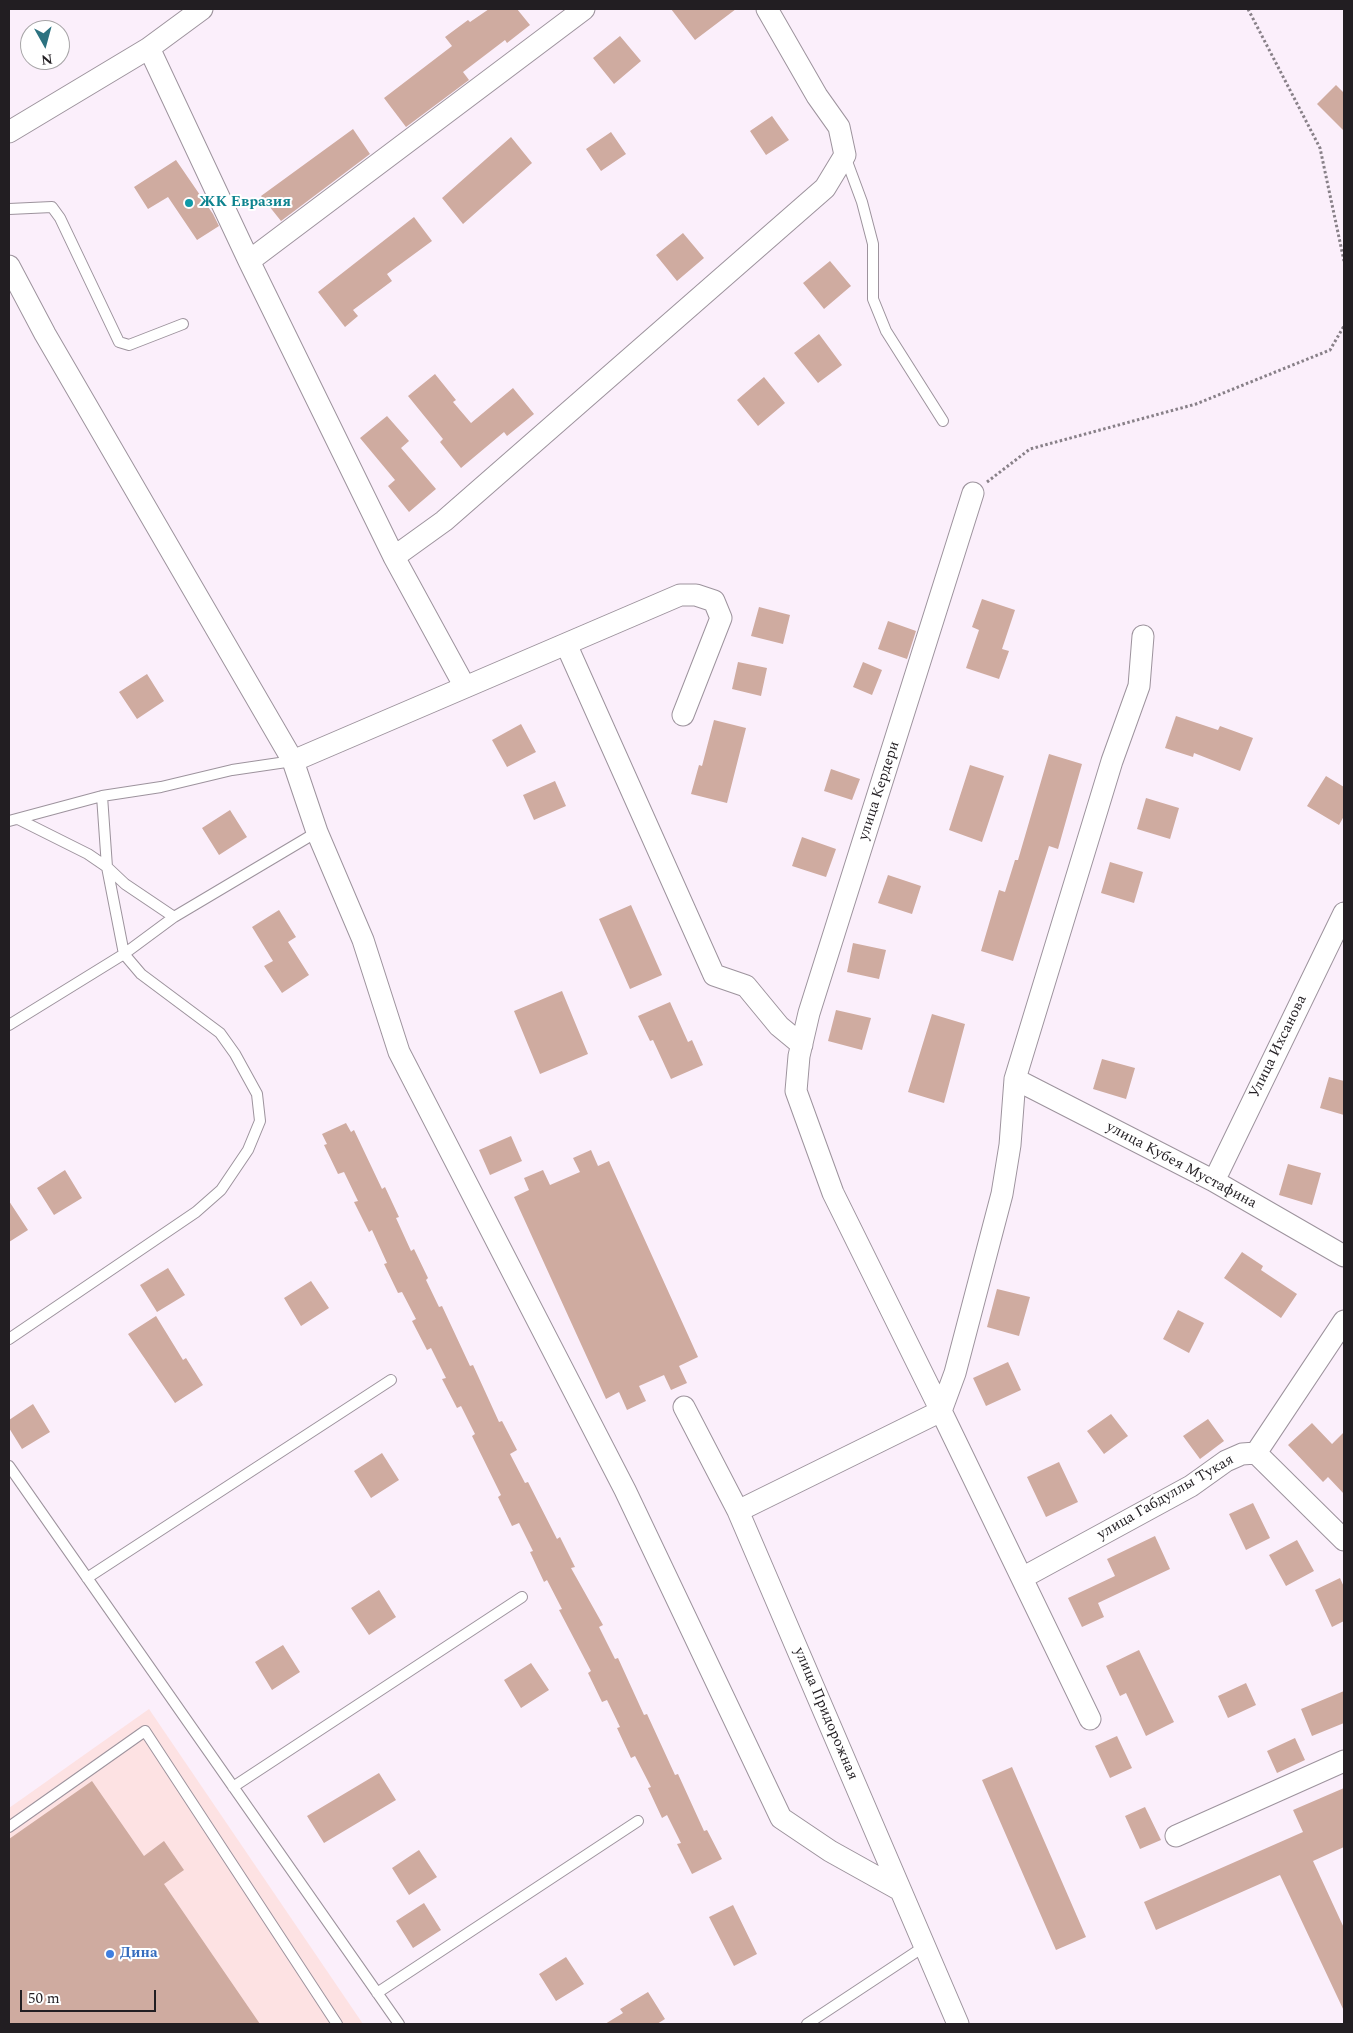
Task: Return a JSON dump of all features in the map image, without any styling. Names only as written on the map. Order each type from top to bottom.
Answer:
[{"type":"street","points":[[9,132],[149,48],[202,9]]},
{"type":"street","points":[[249,261],[584,9]]},
{"type":"street","points":[[394,557],[444,521],[825,188],[845,155],[839,127],[817,96],[767,9]]},
{"type":"street","points":[[149,48],[249,261],[394,557],[466,687]]},
{"type":"street","points":[[9,266],[45,334],[293,761],[317,832],[363,940],[399,1052],[625,1490],[781,1818],[830,1852],[900,1890]]},
{"type":"street","name":"улица Кердери","points":[[941,1411],[833,1193],[796,1091],[802,1045],[810,1012],[973,493]]},
{"type":"street","points":[[293,761],[680,595],[696,594],[714,601],[721,618],[683,715]]},
{"type":"street","points":[[738,1511],[941,1411],[955,1373],[1002,1194],[1010,1145],[1015,1079],[1112,761],[1139,686],[1143,636]]},
{"type":"street","points":[[566,644],[714,975],[746,986],[779,1026],[802,1045]]},
{"type":"street","name":"Улица Ихсанова","points":[[1214,1181],[1344,913]]},
{"type":"street","name":"улица Кубея Мустафина","points":[[1015,1079],[1214,1181],[1344,1256]]},
{"type":"street","points":[[1256,1453],[1344,1321]]},
{"type":"street","name":"улица Придорожная","points":[[684,1407],[738,1511],[958,2024]]},
{"type":"street","points":[[941,1411],[1090,1718]]},
{"type":"street","name":"улица Габдуллы Тукая","points":[[1022,1578],[1191,1486],[1226,1461],[1242,1454],[1256,1453],[1344,1540]]},
{"type":"street","points":[[1176,1836],[1344,1761]]},
{"type":"lane","points":[[845,155],[862,202],[873,244],[873,299],[886,331],[943,421]]},
{"type":"lane","points":[[9,208],[52,207],[60,218],[119,342],[129,345],[183,324]]},
{"type":"lane","points":[[13,820],[102,796],[161,787],[232,770],[293,761]]},
{"type":"lane","points":[[9,1339],[196,1212],[220,1190],[248,1150],[260,1121],[257,1094],[235,1054],[220,1034],[141,974],[124,954],[107,867],[102,796]]},
{"type":"lane","points":[[13,820],[64,841],[107,867],[125,884],[174,917]]},
{"type":"lane","points":[[9,1025],[124,954],[174,917],[317,832]]},
{"type":"lane","points":[[87,1578],[391,1380]]},
{"type":"lane","points":[[9,1466],[399,2024]]},
{"type":"lane","points":[[233,1787],[522,1597]]},
{"type":"lane","points":[[9,1827],[145,1731],[337,2024]]},
{"type":"lane","points":[[377,1993],[638,1820]]},
{"type":"lane","points":[[807,2024],[925,1946]]},
{"type":"path","points":[[1248,9],[1320,148],[1344,261]]},
{"type":"path","points":[[973,493],[1030,449],[1196,404],[1330,350],[1344,326]]},
{"type":"shaded area","points":[[149,1709],[363,2024],[9,2024],[9,1808]]},
{"type":"building","points":[[489,9],[517,9],[530,25],[507,43],[505,40],[463,72],[469,80],[406,127],[384,98],[452,46],[445,37],[468,20],[470,22]]},
{"type":"building","points":[[671,9],[736,9],[695,40]]},
{"type":"building","points":[[620,36],[641,61],[614,84],[593,58]]},
{"type":"building","points":[[1336,85],[1344,93],[1344,131],[1317,104]]},
{"type":"building","points":[[772,116],[789,140],[766,155],[750,131]]},
{"type":"building","points":[[353,129],[370,154],[281,221],[261,196]]},
{"type":"building","points":[[611,132],[626,154],[601,171],[586,149]]},
{"type":"building","points":[[511,137],[532,163],[463,224],[442,198]]},
{"type":"building","name":"ЖК Евразия","points":[[176,160],[213,214],[219,226],[197,240],[168,197],[148,209],[134,187]]},
{"type":"building","points":[[414,217],[432,241],[387,274],[392,281],[353,310],[358,316],[345,327],[318,292]]},
{"type":"building","points":[[683,233],[704,258],[677,281],[656,255]]},
{"type":"building","points":[[830,261],[851,286],[824,309],[803,283]]},
{"type":"building","points":[[819,334],[842,365],[818,383],[794,353]]},
{"type":"building","points":[[435,374],[456,400],[453,402],[471,423],[513,388],[534,414],[507,436],[504,432],[461,468],[440,442],[443,439],[408,396]]},
{"type":"building","points":[[764,377],[785,403],[758,426],[737,400]]},
{"type":"building","points":[[387,416],[409,441],[401,448],[436,489],[409,512],[388,486],[395,480],[360,438]]},
{"type":"building","points":[[982,599],[1015,610],[1002,649],[1009,651],[999,679],[966,668],[979,630],[972,627]]},
{"type":"building","points":[[759,607],[790,615],[783,644],[751,636]]},
{"type":"building","points":[[888,621],[916,631],[907,659],[878,649]]},
{"type":"building","points":[[738,662],[767,668],[761,696],[732,689]]},
{"type":"building","points":[[863,662],[882,670],[872,695],[853,687]]},
{"type":"building","points":[[147,674],[164,701],[137,719],[119,692]]},
{"type":"building","points":[[1176,716],[1218,730],[1220,726],[1253,738],[1240,771],[1194,753],[1193,757],[1165,748]]},
{"type":"building","points":[[714,720],[746,728],[727,803],[691,794],[699,765],[702,766]]},
{"type":"building","points":[[521,724],[536,752],[507,767],[492,740]]},
{"type":"building","points":[[1049,754],[1082,764],[1058,849],[1049,846],[1013,961],[981,951],[999,890],[1005,892],[1015,860],[1018,860]]},
{"type":"building","points":[[970,765],[1004,776],[982,842],[949,830]]},
{"type":"building","points":[[831,769],[860,779],[852,800],[824,791]]},
{"type":"building","points":[[1326,776],[1344,787],[1344,816],[1339,825],[1307,806]]},
{"type":"building","points":[[555,781],[566,806],[534,820],[523,795]]},
{"type":"building","points":[[1146,798],[1179,808],[1170,839],[1137,829]]},
{"type":"building","points":[[230,810],[247,837],[219,855],[202,828]]},
{"type":"building","points":[[802,837],[836,849],[826,877],[792,866]]},
{"type":"building","points":[[1110,862],[1143,872],[1134,903],[1101,893]]},
{"type":"building","points":[[888,875],[921,886],[912,914],[878,903]]},
{"type":"building","points":[[631,905],[662,975],[630,989],[599,919]]},
{"type":"building","points":[[279,910],[296,937],[288,942],[309,975],[282,993],[264,966],[273,961],[252,927]]},
{"type":"building","points":[[853,943],[886,950],[879,979],[847,972]]},
{"type":"building","points":[[562,991],[588,1054],[540,1074],[514,1011]]},
{"type":"building","points":[[670,1002],[688,1042],[692,1040],[703,1065],[671,1079],[653,1040],[650,1041],[638,1016]]},
{"type":"building","points":[[836,1010],[871,1018],[862,1050],[828,1041]]},
{"type":"building","points":[[932,1014],[965,1024],[944,1103],[908,1092]]},
{"type":"building","points":[[1102,1059],[1135,1068],[1126,1099],[1093,1089]]},
{"type":"building","points":[[1329,1077],[1344,1081],[1344,1115],[1320,1108]]},
{"type":"building","points":[[346,1123],[351,1132],[354,1130],[382,1189],[385,1187],[399,1217],[396,1218],[411,1251],[414,1249],[439,1307],[442,1306],[470,1366],[473,1365],[499,1422],[502,1421],[517,1450],[510,1454],[525,1483],[528,1482],[557,1539],[560,1537],[575,1567],[571,1568],[603,1625],[599,1627],[615,1659],[618,1658],[644,1715],[647,1714],[675,1775],[678,1774],[704,1831],[707,1830],[722,1859],[692,1874],[677,1844],[681,1843],[667,1815],[662,1818],[648,1788],[651,1787],[635,1756],[631,1758],[617,1728],[620,1727],[607,1700],[602,1702],[588,1673],[591,1671],[559,1610],[562,1609],[547,1580],[544,1582],[530,1552],[533,1551],[519,1523],[512,1526],[498,1497],[501,1495],[472,1436],[475,1434],[461,1406],[457,1408],[442,1379],[446,1378],[431,1348],[427,1350],[412,1321],[416,1319],[402,1292],[398,1293],[384,1264],[387,1263],[372,1230],[369,1232],[354,1202],[358,1201],[344,1172],[338,1174],[324,1145],[327,1144],[322,1134]]},
{"type":"building","points":[[511,1136],[522,1161],[490,1175],[479,1150]]},
{"type":"building","points":[[591,1150],[598,1166],[609,1161],[698,1357],[679,1366],[687,1383],[671,1390],[664,1375],[639,1386],[646,1401],[627,1410],[619,1392],[606,1399],[514,1197],[529,1190],[524,1178],[543,1170],[550,1185],[580,1172],[573,1158]]},
{"type":"building","points":[[1288,1164],[1321,1173],[1312,1205],[1279,1195]]},
{"type":"building","points":[[65,1170],[82,1198],[54,1215],[37,1188]]},
{"type":"building","points":[[9,1201],[28,1230],[9,1242]]},
{"type":"building","points":[[1242,1252],[1263,1266],[1261,1270],[1297,1294],[1281,1318],[1224,1278]]},
{"type":"building","points":[[168,1268],[185,1295],[157,1312],[140,1285]]},
{"type":"building","points":[[311,1281],[329,1308],[301,1326],[284,1298]]},
{"type":"building","points":[[997,1289],[1030,1297],[1019,1336],[987,1327]]},
{"type":"building","points":[[1178,1310],[1204,1323],[1189,1353],[1163,1339]]},
{"type":"building","points":[[156,1316],[183,1360],[186,1358],[203,1385],[175,1403],[128,1334]]},
{"type":"building","points":[[1008,1362],[1021,1390],[986,1406],[973,1378]]},
{"type":"building","points":[[33,1404],[50,1432],[22,1449],[9,1428],[9,1420]]},
{"type":"building","points":[[1111,1414],[1128,1436],[1104,1454],[1087,1431]]},
{"type":"building","points":[[1208,1419],[1224,1441],[1200,1459],[1183,1436]]},
{"type":"building","points":[[1312,1423],[1332,1444],[1344,1432],[1344,1494],[1328,1477],[1323,1482],[1288,1445]]},
{"type":"building","points":[[382,1453],[399,1480],[371,1498],[354,1471]]},
{"type":"building","points":[[1059,1462],[1078,1502],[1046,1517],[1027,1477]]},
{"type":"building","points":[[1253,1503],[1270,1538],[1246,1550],[1229,1514]]},
{"type":"building","points":[[1155,1536],[1170,1569],[1098,1603],[1104,1617],[1082,1627],[1068,1598],[1115,1576],[1107,1559]]},
{"type":"building","points":[[1297,1540],[1314,1571],[1286,1586],[1269,1555]]},
{"type":"building","points":[[1340,1578],[1344,1587],[1344,1621],[1332,1627],[1315,1590]]},
{"type":"building","points":[[379,1590],[396,1617],[369,1635],[351,1608]]},
{"type":"building","points":[[283,1645],[300,1672],[272,1690],[255,1662]]},
{"type":"building","points":[[1139,1650],[1174,1722],[1146,1736],[1126,1693],[1120,1696],[1106,1666]]},
{"type":"building","points":[[531,1663],[549,1690],[521,1708],[504,1680]]},
{"type":"building","points":[[1246,1683],[1256,1705],[1228,1718],[1218,1696]]},
{"type":"building","points":[[1344,1691],[1344,1723],[1312,1736],[1301,1709]]},
{"type":"building","points":[[1117,1736],[1132,1768],[1110,1778],[1095,1746]]},
{"type":"building","points":[[1295,1738],[1305,1760],[1277,1773],[1267,1751]]},
{"type":"building","points":[[1012,1767],[1086,1937],[1056,1950],[982,1780]]},
{"type":"building","points":[[379,1773],[396,1800],[324,1843],[307,1816]]},
{"type":"building","name":"Дина","points":[[92,1781],[144,1856],[164,1841],[184,1870],[164,1884],[260,2024],[9,2024],[9,1839]]},
{"type":"building","points":[[1344,1788],[1344,1847],[1313,1861],[1344,1928],[1344,2011],[1280,1875],[1156,1930],[1144,1902],[1303,1832],[1293,1810]]},
{"type":"building","points":[[1145,1807],[1161,1840],[1140,1849],[1125,1816]]},
{"type":"building","points":[[419,1850],[437,1877],[409,1895],[392,1868]]},
{"type":"building","points":[[424,1903],[441,1930],[413,1948],[396,1921]]},
{"type":"building","points":[[733,1905],[757,1954],[734,1966],[709,1917]]},
{"type":"building","points":[[566,1957],[584,1984],[556,2001],[539,1974]]},
{"type":"building","points":[[648,1992],[665,2019],[657,2024],[605,2024],[623,2013],[620,2009]]},
{"type":"place","name":"ЖК Евразия","points":[[189,203]]},
{"type":"place","name":"Дина","points":[[110,1954]]}]
